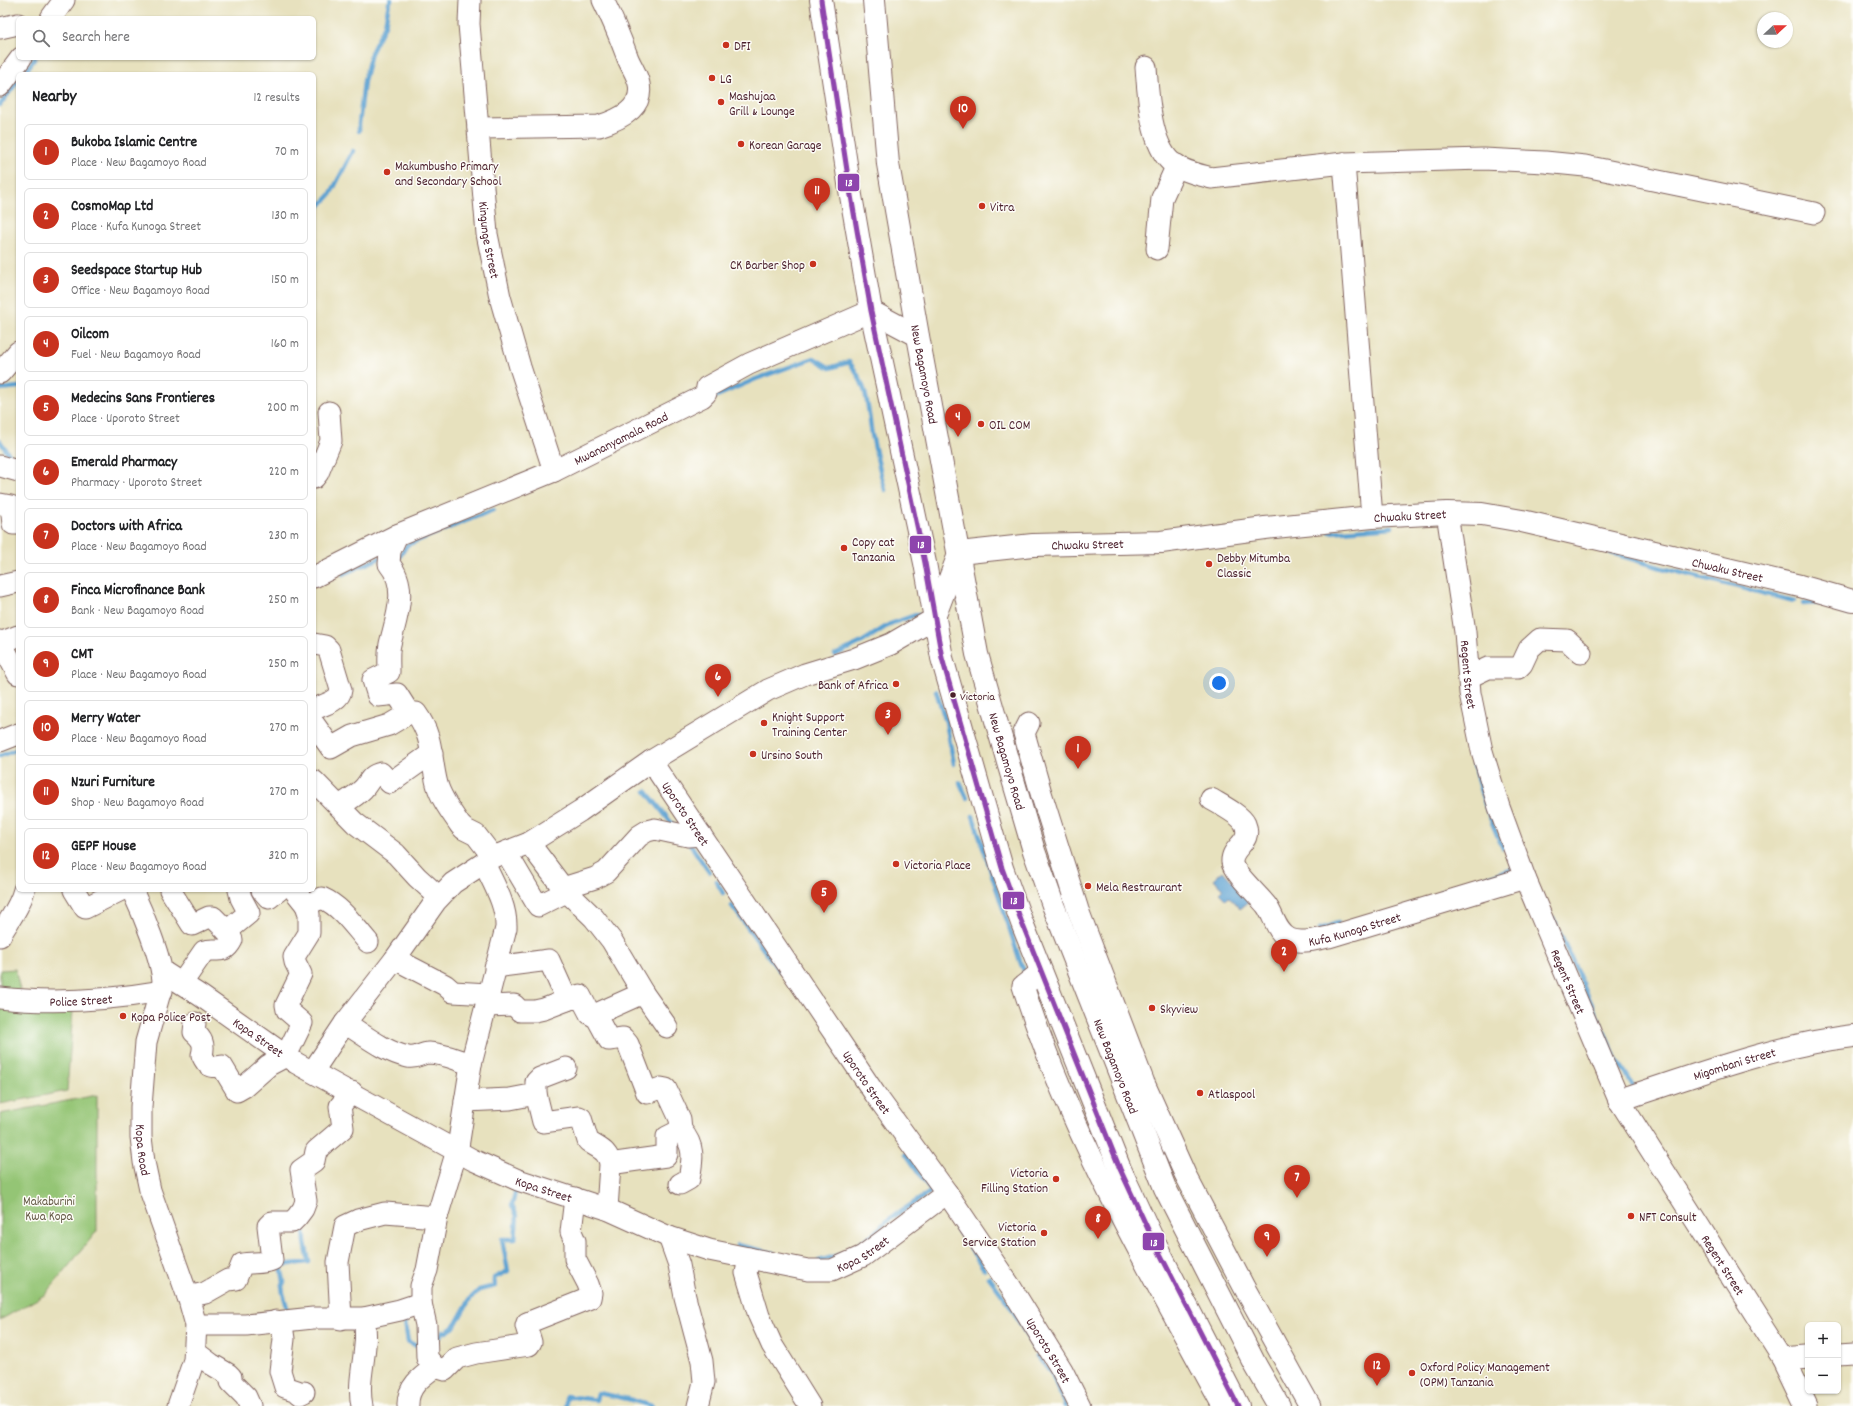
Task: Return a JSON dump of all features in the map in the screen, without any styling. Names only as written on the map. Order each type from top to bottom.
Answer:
[{"type":"main road","points":[[821,0],[850,190],[871,312],[925,564],[942,658],[1002,868],[1041,972],[1111,1173],[1153,1240],[1238,1406]]},
{"type":"main road","name":"New Bagamoyo Road","points":[[874,0],[888,164],[918,336],[977,654],[1034,851],[1053,905],[1165,1188],[1256,1366],[1279,1406]]},
{"type":"main road","name":"Chwaku Street","points":[[959,553],[1033,546],[1161,542],[1265,528],[1372,517],[1447,512],[1482,514],[1522,521],[1800,586],[1853,601]]},
{"type":"main road","name":"Migombani Street","points":[[1619,1100],[1790,1047],[1828,1039],[1853,1036]]},
{"type":"street","points":[[52,16],[64,0]]},
{"type":"street","name":"Kingunge Street","points":[[470,0],[469,24],[487,234],[500,297],[520,367],[554,471]]},
{"type":"street","points":[[478,128],[599,126],[617,120],[632,108],[637,102],[639,84],[619,34],[602,0]]},
{"type":"street","points":[[0,28],[16,24]]},
{"type":"street","points":[[0,86],[20,60]]},
{"type":"street","points":[[1146,67],[1149,112],[1160,146],[1171,162],[1190,173],[1211,178],[1344,163],[1483,159],[1577,165],[1814,213]]},
{"type":"street","points":[[1344,163],[1372,517]]},
{"type":"street","points":[[1157,249],[1162,198],[1177,165]]},
{"type":"street","points":[[871,312],[918,336]]},
{"type":"street","name":"Mwananyamala Road","points":[[316,574],[397,535],[554,471],[702,397],[706,393],[707,387],[749,364],[871,312]]},
{"type":"street","points":[[0,373],[16,355]]},
{"type":"street","points":[[316,476],[331,442],[329,412]]},
{"type":"street","points":[[0,466],[16,470]]},
{"type":"street","points":[[0,504],[11,506],[13,524],[16,524]]},
{"type":"street","name":"Regent Street","points":[[1447,512],[1465,632],[1470,693],[1482,751],[1499,807],[1525,878],[1619,1100],[1783,1358],[1806,1406]]},
{"type":"street","points":[[373,680],[389,672],[389,648],[396,622],[400,592],[395,572],[389,564],[390,551],[397,535]]},
{"type":"street","points":[[313,1071],[345,1023],[395,959],[439,897],[461,877],[494,857],[529,843],[580,811],[651,761],[768,690],[805,674],[854,659],[891,644],[934,619],[959,553]]},
{"type":"street","points":[[0,586],[16,582]]},
{"type":"street","points":[[16,637],[0,642],[16,670]]},
{"type":"street","points":[[1469,677],[1488,668],[1518,668],[1522,664],[1529,649],[1540,639],[1567,640],[1581,652]]},
{"type":"street","points":[[316,644],[325,646],[329,650],[341,694],[339,697],[316,708]]},
{"type":"street","points":[[340,686],[368,677],[373,680],[378,696],[397,694],[409,713]]},
{"type":"street","points":[[316,727],[331,748],[350,736],[389,725],[409,713],[416,713],[429,737],[439,790],[452,813],[464,829],[471,831],[479,837],[494,857],[538,906],[564,890],[606,872],[639,836],[647,831],[655,829],[688,836],[700,835]]},
{"type":"street","points":[[1029,723],[1024,733],[1040,793],[1078,910],[1144,1083],[1185,1174],[1244,1287],[1310,1406]]},
{"type":"street","points":[[0,741],[16,735]]},
{"type":"street","points":[[339,806],[361,791],[374,775],[381,773],[390,783],[432,753]]},
{"type":"street","name":"Uporoto Street","points":[[651,761],[876,1094],[947,1193],[1010,1286],[1062,1370],[1080,1406]]},
{"type":"street","points":[[316,783],[355,823],[396,854],[417,877],[439,897]]},
{"type":"street","name":"Kufa Kunoga Street","points":[[1211,799],[1238,817],[1245,824],[1245,841],[1237,848],[1232,858],[1234,868],[1269,909],[1283,934],[1295,941],[1329,937],[1525,878]]},
{"type":"street","points":[[529,843],[564,890],[594,918],[612,941],[643,993],[667,1027]]},
{"type":"street","points":[[494,857],[500,899],[506,917],[504,938],[495,967],[471,1064],[458,1151],[437,1217],[427,1270],[421,1286],[421,1303],[426,1331],[427,1358],[435,1367],[445,1370],[456,1358],[488,1350],[529,1345],[531,1342],[526,1326],[527,1323],[590,1298],[591,1293],[588,1284],[576,1259],[575,1241],[571,1232],[575,1198]]},
{"type":"street","points":[[0,936],[18,906],[23,892]]},
{"type":"street","points":[[75,892],[85,908],[124,892]]},
{"type":"street","points":[[130,892],[162,981]]},
{"type":"street","points":[[171,892],[192,925],[211,916],[227,931],[232,940],[229,945],[222,950],[204,952],[182,983]]},
{"type":"street","points":[[227,931],[249,913],[240,892]]},
{"type":"street","points":[[264,892],[269,898],[276,892]]},
{"type":"street","points":[[195,1023],[194,1032],[203,1041],[202,1055],[205,1060],[211,1067],[222,1066],[237,1091],[244,1087],[269,1065],[286,1056],[302,1023],[287,1010],[286,1005],[301,974],[295,962],[295,955],[309,933],[309,914],[300,898],[322,898],[330,902],[338,908],[368,942]]},
{"type":"street","points":[[395,959],[445,985],[453,992],[514,1005],[520,1011],[529,1012],[544,1009],[580,995],[590,1014],[594,1016],[610,1041],[623,1038],[628,1044],[647,1094],[661,1088],[666,1089],[680,1119],[681,1130],[691,1142],[692,1147],[689,1179],[680,1184]]},
{"type":"street","points":[[495,967],[549,960],[567,1000]]},
{"type":"street","name":"Kopa Street","points":[[162,981],[182,983],[286,1056],[458,1151],[518,1180],[608,1209],[670,1237],[708,1250],[808,1270],[832,1270],[863,1256],[947,1193]]},
{"type":"street","name":"Police Street","points":[[0,998],[57,1001],[132,996],[162,981]]},
{"type":"street","name":"Kopa Road","points":[[162,981],[146,1042],[140,1107],[141,1137],[144,1162],[150,1190],[188,1297],[196,1325],[195,1352],[192,1367],[178,1406]]},
{"type":"street","points":[[594,1016],[643,993]]},
{"type":"street","points":[[345,1023],[401,1055],[416,1058],[427,1053],[440,1054],[471,1064]]},
{"type":"street","points":[[566,1068],[540,1078],[536,1082],[536,1094],[543,1122],[579,1116],[581,1118],[588,1141],[600,1147],[610,1161],[616,1163],[666,1156],[667,1137],[681,1130]]},
{"type":"street","points":[[188,1297],[205,1293],[228,1280],[236,1279],[242,1264],[272,1260],[268,1226],[272,1222],[292,1222],[300,1213],[306,1201],[301,1170],[314,1161],[316,1151],[343,1128],[340,1106],[352,1092]]},
{"type":"street","points":[[465,1101],[510,1099],[536,1094]]},
{"type":"street","points":[[608,1209],[610,1161]]},
{"type":"street","points":[[1111,1173],[1152,1274],[1223,1406]]},
{"type":"street","points":[[341,1319],[338,1262],[345,1226],[358,1220],[386,1213],[437,1217]]},
{"type":"street","points":[[670,1237],[679,1265],[685,1297],[702,1361],[704,1382],[698,1406]]},
{"type":"street","points":[[749,1258],[746,1273],[759,1316],[772,1345],[810,1406]]},
{"type":"street","points":[[196,1325],[246,1325],[313,1318],[364,1318],[400,1310],[421,1303]]},
{"type":"street","points":[[362,1406],[360,1394],[366,1346],[364,1318]]},
{"type":"street","points":[[276,1321],[283,1332],[284,1339],[280,1370],[283,1383],[285,1387],[294,1389],[300,1394],[304,1392]]},
{"type":"street","points":[[195,1352],[228,1374],[231,1377],[231,1382],[244,1396],[250,1406]]},
{"type":"street","points":[[1841,1355],[1853,1354]]},
{"type":"street","points":[[1783,1358],[1805,1356]]},
{"type":"street","points":[[408,1406],[407,1400],[416,1381],[435,1367]]},
{"type":"green space","points":[[15,969],[24,1007],[73,1010],[67,1091],[0,1104],[0,970]]},
{"type":"green space","name":"Makaburini Kwa Kopa","points":[[97,1095],[97,1231],[46,1294],[0,1320],[0,1114]]},
{"type":"water","points":[[1223,871],[1250,901],[1240,909],[1229,897],[1226,900],[1219,893],[1223,889],[1214,879]]},
{"type":"waterway","points":[[359,131],[364,81],[371,53],[385,25],[389,3],[391,0]]},
{"type":"waterway","points":[[25,72],[34,60]]},
{"type":"waterway","points":[[0,105],[16,84]]},
{"type":"waterway","points":[[316,210],[330,195],[353,151]]},
{"type":"waterway","points":[[710,399],[756,379],[814,358],[830,368],[849,362],[856,371],[864,388],[872,435],[885,490]]},
{"type":"waterway","points":[[0,389],[16,387]]},
{"type":"waterway","points":[[0,441],[14,462]]},
{"type":"waterway","points":[[398,559],[407,545],[493,510]]},
{"type":"waterway","points":[[1330,532],[1392,527]]},
{"type":"waterway","points":[[1608,552],[1662,568],[1794,601]]},
{"type":"waterway","points":[[343,574],[380,558]]},
{"type":"waterway","points":[[1803,604],[1823,603],[1848,614]]},
{"type":"waterway","points":[[835,655],[862,642],[890,624],[918,614]]},
{"type":"waterway","points":[[936,691],[946,722],[954,764]]},
{"type":"waterway","points":[[0,756],[16,750]]},
{"type":"waterway","points":[[1472,753],[1484,801],[1503,848]]},
{"type":"waterway","points":[[960,783],[967,798]]},
{"type":"waterway","points":[[646,791],[673,825]]},
{"type":"waterway","points":[[973,816],[1021,964],[1027,977]]},
{"type":"waterway","points":[[690,844],[709,872]]},
{"type":"waterway","points":[[1441,892],[1513,869],[1512,867]]},
{"type":"waterway","points":[[716,881],[723,893]]},
{"type":"waterway","points":[[732,906],[781,972]]},
{"type":"waterway","points":[[1553,918],[1615,1056],[1635,1089]]},
{"type":"waterway","points":[[1320,929],[1338,923]]},
{"type":"waterway","points":[[906,1154],[932,1192]]},
{"type":"waterway","points":[[433,1340],[441,1335],[443,1331],[446,1332],[454,1327],[470,1299],[479,1290],[495,1286],[494,1278],[508,1271],[502,1239],[515,1239],[517,1216],[512,1205],[517,1185]]},
{"type":"waterway","points":[[819,1261],[844,1254],[857,1246],[875,1233],[885,1222],[932,1191]]},
{"type":"waterway","points":[[941,1205],[984,1269]]},
{"type":"waterway","points":[[289,1314],[283,1293],[282,1286],[284,1282],[281,1265],[309,1262],[303,1219]]},
{"type":"waterway","points":[[737,1245],[773,1253]]},
{"type":"waterway","points":[[989,1277],[1011,1307],[1034,1349]]},
{"type":"waterway","points":[[404,1315],[408,1342],[415,1345],[421,1344]]},
{"type":"waterway","points":[[1037,1356],[1052,1374],[1065,1406]]},
{"type":"waterway","points":[[566,1406],[566,1396],[596,1400],[598,1393],[652,1406]]},
{"type":"transit line","name":"13","points":[[821,0],[850,190],[871,311],[925,563],[942,658],[1002,868],[1022,923],[1120,1169],[1153,1240],[1238,1406]]},
{"type":"place","name":"DFI","points":[[726,45]]},
{"type":"place","name":"LG","points":[[712,78]]},
{"type":"place","name":"Mashujaa Grill & Lounge","points":[[721,102]]},
{"type":"place","name":"Merry Water","points":[[963,129]]},
{"type":"place","name":"Korean Garage","points":[[741,144]]},
{"type":"place","name":"Makumbusho Primary and Secondary School","points":[[387,172]]},
{"type":"place","name":"Vitra","points":[[982,206]]},
{"type":"place","name":"Nzuri Furniture","points":[[817,211]]},
{"type":"place","name":"CK Barber Shop","points":[[813,264]]},
{"type":"place","name":"OIL COM","points":[[981,424]]},
{"type":"place","name":"Oilcom","points":[[958,437]]},
{"type":"place","name":"Copy cat Tanzania","points":[[844,548]]},
{"type":"place","name":"Debby Mitumba Classic","points":[[1209,564]]},
{"type":"place","name":"Bank of Africa","points":[[896,684]]},
{"type":"place","name":"Victoria","points":[[953,695]]},
{"type":"place","name":"Emerald Pharmacy","points":[[718,697]]},
{"type":"place","name":"Knight Support Training Center","points":[[764,723]]},
{"type":"place","name":"Seedspace Startup Hub","points":[[888,735]]},
{"type":"place","name":"Ursino South","points":[[753,754]]},
{"type":"place","name":"Bukoba Islamic Centre","points":[[1078,769]]},
{"type":"place","name":"Victoria Place","points":[[896,864]]},
{"type":"place","name":"Mela Restraurant","points":[[1088,886]]},
{"type":"place","name":"Medecins Sans Frontieres","points":[[824,913]]},
{"type":"place","name":"CosmoMap Ltd","points":[[1284,972]]},
{"type":"place","name":"Skyview","points":[[1152,1008]]},
{"type":"place","name":"Kopa Police Post","points":[[123,1016]]},
{"type":"place","name":"Atlaspool","points":[[1200,1093]]},
{"type":"place","name":"Victoria Filling Station","points":[[1056,1179]]},
{"type":"place","name":"Doctors with Africa","points":[[1297,1198]]},
{"type":"place","name":"NFT Consult","points":[[1631,1216]]},
{"type":"place","name":"Victoria Service Station","points":[[1044,1233]]},
{"type":"place","name":"Finca Microfinance Bank","points":[[1098,1239]]},
{"type":"place","name":"CMT","points":[[1267,1257]]},
{"type":"place","name":"Oxford Policy Management (OPM) Tanzania","points":[[1412,1373]]},
{"type":"place","name":"GEPF House","points":[[1377,1386]]}]
